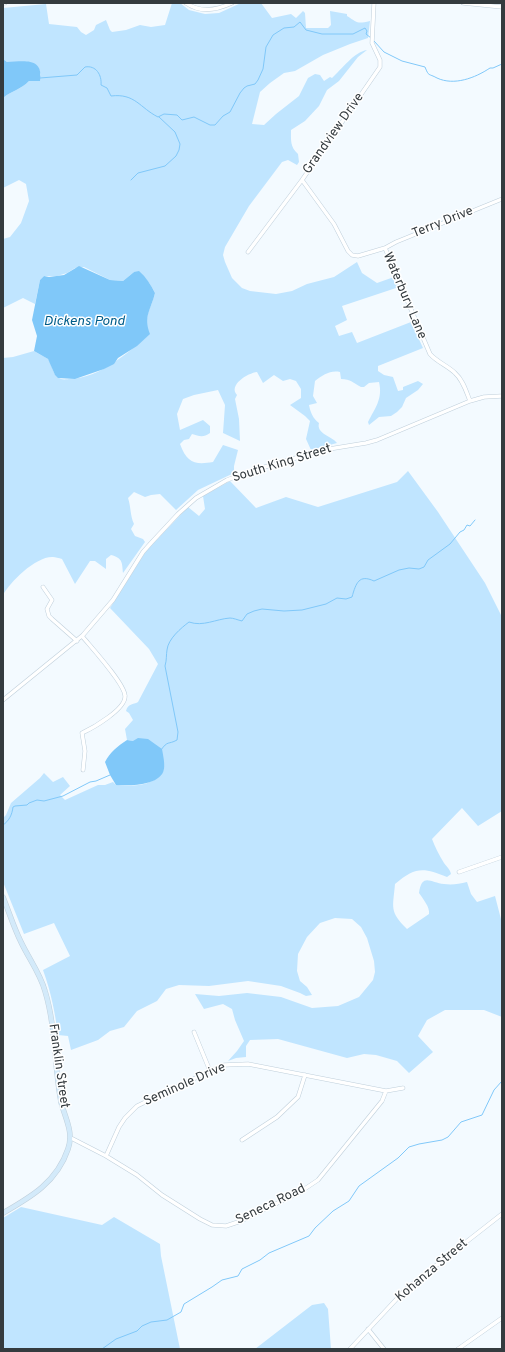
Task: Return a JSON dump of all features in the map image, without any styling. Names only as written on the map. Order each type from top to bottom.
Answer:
[{"type":"main road","name":"Franklin Street","points":[[3,897],[19,938],[40,976],[47,997],[62,1103],[70,1128],[71,1138]]},
{"type":"main road","points":[[3,1213],[36,1193],[48,1182],[64,1158],[69,1148],[71,1138]]},
{"type":"street","points":[[186,3],[189,6],[203,10],[217,9],[232,3]]},
{"type":"street","name":"Grandview Drive","points":[[248,252],[302,180],[380,67],[380,60],[372,43],[374,3]]},
{"type":"street","points":[[463,3],[493,4],[502,7]]},
{"type":"street","name":"Waterbury Lane","points":[[302,180],[334,224],[348,251],[352,255],[358,256],[385,248],[430,354],[459,377],[470,401]]},
{"type":"street","name":"Terry Drive","points":[[385,248],[396,242],[502,199]]},
{"type":"street","name":"South King Street","points":[[3,700],[82,636],[113,600],[151,542],[186,506],[200,495],[227,480],[251,471],[323,450],[366,444],[470,401],[484,397],[502,396]]},
{"type":"street","points":[[42,588],[52,600],[47,609],[49,616],[77,641]]},
{"type":"street","points":[[82,636],[117,680],[125,696],[124,702],[120,708],[90,730],[82,733],[86,751],[83,770]]},
{"type":"street","points":[[459,872],[502,857]]},
{"type":"street","points":[[194,1032],[210,1071]]},
{"type":"street","name":"Seminole Drive","points":[[106,1156],[119,1127],[130,1112],[137,1106],[210,1071],[224,1066],[248,1064],[386,1092]]},
{"type":"street","points":[[242,1140],[277,1117],[298,1097],[306,1075]]},
{"type":"street","points":[[386,1092],[403,1088]]},
{"type":"street","name":"Seneca Road","points":[[71,1138],[106,1156],[137,1175],[162,1195],[200,1220],[226,1226],[241,1221],[300,1192],[318,1180],[382,1101],[386,1092]]},
{"type":"street","name":"Kohanza Street","points":[[350,1349],[406,1289],[502,1214]]},
{"type":"street","points":[[458,1349],[502,1318]]},
{"type":"street","points":[[368,1329],[384,1349]]},
{"type":"shaded area","points":[[172,3],[180,3],[189,10],[205,14],[219,13],[241,3],[261,3],[272,18],[291,14],[296,18],[303,11],[305,13],[306,28],[328,28],[331,25],[330,11],[347,14],[347,16],[358,22],[370,21],[368,38],[323,55],[295,71],[284,73],[260,92],[252,124],[264,125],[299,96],[308,78],[315,74],[320,75],[324,81],[330,77],[332,78],[353,57],[362,51],[367,50],[358,57],[339,81],[327,90],[319,106],[305,121],[291,130],[292,143],[298,154],[299,162],[297,165],[288,160],[282,162],[249,206],[225,247],[223,255],[232,278],[242,288],[250,291],[276,294],[292,291],[307,284],[334,277],[357,262],[362,273],[377,283],[394,277],[399,287],[342,306],[347,320],[335,326],[339,336],[352,332],[357,343],[411,322],[423,348],[378,366],[378,371],[384,375],[393,377],[398,391],[403,390],[403,387],[418,381],[423,384],[418,390],[406,398],[402,407],[397,412],[391,416],[379,417],[369,425],[368,422],[376,408],[379,398],[379,382],[369,383],[364,387],[361,387],[350,380],[341,379],[340,372],[330,372],[324,375],[315,381],[313,396],[317,403],[309,405],[312,415],[319,423],[320,430],[337,443],[311,450],[306,439],[310,421],[290,405],[301,398],[301,389],[296,381],[290,379],[283,381],[274,375],[263,383],[257,372],[240,380],[235,387],[237,395],[235,399],[239,419],[240,441],[223,433],[225,405],[218,390],[183,399],[177,414],[180,430],[203,420],[210,426],[210,433],[208,435],[201,436],[192,434],[189,439],[184,440],[180,444],[186,455],[189,459],[196,463],[207,463],[213,462],[223,445],[238,450],[234,473],[198,490],[176,510],[160,494],[145,497],[134,492],[128,498],[134,524],[131,529],[135,536],[143,539],[145,542],[123,573],[120,559],[111,555],[106,559],[106,569],[95,561],[90,561],[75,584],[62,559],[54,557],[46,558],[32,565],[17,577],[3,595],[3,358],[13,357],[34,351],[50,361],[54,373],[58,378],[81,378],[92,374],[123,356],[149,334],[147,317],[155,293],[147,280],[138,273],[134,272],[123,281],[110,280],[84,267],[75,268],[67,273],[57,276],[44,276],[40,280],[35,304],[23,298],[3,308],[3,239],[10,237],[21,223],[29,201],[26,184],[19,180],[3,188],[3,98],[29,81],[37,81],[41,75],[38,67],[7,62],[3,59],[3,8],[46,4],[49,24],[77,27],[86,35],[94,30],[96,25],[106,20],[112,32],[126,30],[140,25],[151,27],[165,25]]},
{"type":"shaded area","points":[[408,471],[438,512],[485,583],[502,617],[502,811],[478,826],[462,808],[432,839],[451,874],[447,877],[432,871],[420,870],[408,874],[395,884],[393,904],[397,918],[407,929],[429,914],[427,906],[419,893],[422,883],[425,881],[428,880],[447,884],[467,882],[471,894],[477,902],[495,896],[502,923],[502,1017],[484,1010],[445,1010],[427,1020],[418,1036],[433,1052],[409,1073],[397,1061],[376,1055],[364,1054],[347,1058],[278,1039],[250,1040],[246,1046],[246,1057],[228,1061],[244,1041],[232,1009],[223,1004],[204,1009],[195,994],[219,996],[247,993],[281,997],[312,1008],[338,1006],[359,997],[373,980],[375,972],[374,961],[367,938],[361,927],[352,919],[335,918],[320,923],[307,937],[298,954],[297,971],[300,981],[307,987],[312,995],[306,996],[281,986],[248,981],[209,986],[179,985],[166,989],[157,1001],[137,1011],[124,1027],[110,1031],[98,1040],[71,1050],[68,1036],[58,1035],[56,1018],[43,970],[70,956],[54,923],[24,934],[3,882],[3,818],[6,815],[11,803],[44,773],[53,782],[63,777],[70,786],[60,795],[65,800],[98,785],[105,785],[113,782],[116,785],[123,786],[150,782],[156,779],[164,769],[133,741],[127,740],[125,729],[133,720],[126,711],[127,708],[129,705],[138,702],[158,664],[149,649],[110,608],[146,551],[188,507],[199,516],[205,509],[203,496],[230,481],[256,508],[286,497],[318,507],[397,482]]},
{"type":"shaded area","points":[[21,1207],[102,1225],[114,1217],[160,1244],[161,1256],[180,1349],[3,1349],[3,1218]]},
{"type":"shaded area","points":[[324,1303],[328,1309],[331,1349],[255,1349],[312,1305]]},
{"type":"water","points":[[3,59],[7,62],[25,61],[35,64],[39,67],[40,81],[29,81],[3,98]]},
{"type":"water","name":"Dickens Pond","points":[[79,266],[110,280],[123,281],[134,272],[139,271],[142,273],[155,293],[147,318],[150,334],[137,346],[118,358],[114,364],[104,369],[75,379],[58,378],[55,375],[48,359],[34,351],[37,336],[32,320],[40,280],[44,276],[49,277],[64,275]]},
{"type":"water","points":[[138,738],[148,739],[162,749],[164,769],[162,775],[151,782],[144,784],[116,785],[105,762],[112,752],[120,745],[127,740],[133,741]]},
{"type":"waterway","points":[[40,78],[77,75],[85,67],[89,67],[98,72],[101,85],[107,88],[111,96],[132,99],[158,117],[164,114],[177,115],[182,120],[194,117],[210,125],[215,125],[223,116],[230,112],[244,88],[255,84],[258,80],[263,69],[266,47],[273,35],[284,28],[294,27],[300,22],[306,30],[322,34],[353,34],[365,28],[367,31],[366,34],[371,38]]},
{"type":"waterway","points":[[374,41],[384,52],[402,61],[425,67],[429,74],[444,80],[464,80],[502,64]]},
{"type":"waterway","points":[[131,180],[138,173],[165,166],[176,156],[179,150],[180,144],[175,132],[159,117]]},
{"type":"waterway","points":[[161,750],[167,744],[177,740],[178,732],[165,666],[167,650],[172,638],[189,622],[199,624],[230,618],[242,621],[247,614],[262,609],[284,611],[302,610],[326,604],[337,598],[346,599],[352,597],[357,584],[362,579],[374,581],[399,570],[409,568],[419,569],[424,567],[428,560],[450,544],[467,525],[470,526],[475,520]]},
{"type":"waterway","points":[[3,825],[9,820],[13,807],[15,806],[27,805],[37,800],[44,801],[63,796],[90,782],[110,775]]},
{"type":"waterway","points":[[102,1349],[116,1339],[137,1331],[142,1326],[151,1322],[167,1320],[181,1312],[184,1304],[222,1280],[238,1276],[242,1269],[260,1260],[269,1253],[309,1236],[315,1228],[333,1211],[349,1201],[359,1186],[398,1158],[409,1147],[442,1140],[448,1137],[461,1122],[482,1115],[494,1090],[502,1081]]}]
